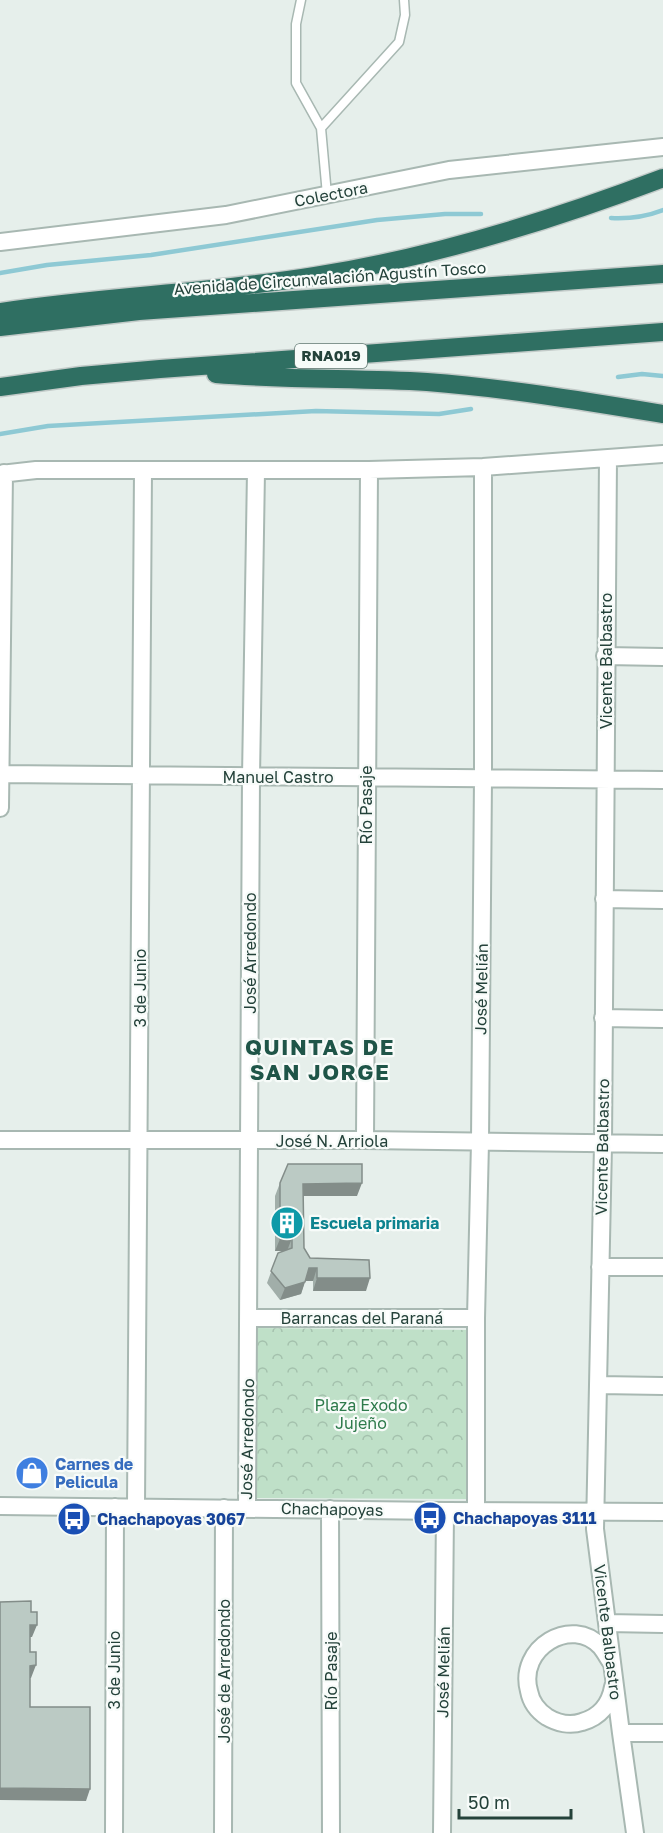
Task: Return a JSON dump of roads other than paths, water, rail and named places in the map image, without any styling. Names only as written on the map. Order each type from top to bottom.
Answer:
[{"type":"highway","points":[[0,312],[86,300],[240,286],[363,268],[454,247],[526,226],[572,212],[663,178]]},
{"type":"highway","name":"Avenida de Circunvalación Agustín Tosco","points":[[0,327],[150,310],[663,274]]},
{"type":"highway","name":"RNA019","points":[[0,387],[81,376],[160,369],[663,332]]},
{"type":"highway","points":[[160,369],[269,378],[321,377],[454,384],[577,399],[663,414]]},
{"type":"street","name":"Colectora","points":[[0,242],[226,215],[449,170],[663,147]]},
{"type":"street","points":[[0,808],[2,473],[483,468],[663,454]]},
{"type":"street","name":"Vicente Balbastro","points":[[608,458],[603,1145],[595,1529],[635,1833]]},
{"type":"street","name":"José Melián","points":[[476,1511],[476,1318],[483,778],[483,468]]},
{"type":"street","name":"3 de Junio","points":[[136,1507],[143,470]]},
{"type":"street","name":"Río Pasaje","points":[[365,1140],[369,470]]},
{"type":"street","name":"José Arredondo","points":[[247,1508],[251,777],[256,471]]},
{"type":"street","points":[[605,656],[663,657]]},
{"type":"street","name":"Manuel Castro","points":[[0,774],[663,780]]},
{"type":"street","points":[[604,899],[663,900]]},
{"type":"street","points":[[603,1018],[663,1019]]},
{"type":"street","name":"José N. Arriola","points":[[0,1140],[365,1140],[603,1145],[663,1144]]},
{"type":"street","points":[[600,1267],[663,1268]]},
{"type":"street","name":"Barrancas del Paraná","points":[[248,1318],[476,1318]]},
{"type":"street","points":[[599,1385],[663,1386]]},
{"type":"street","name":"Chachapoyas","points":[[0,1506],[663,1512]]},
{"type":"street","name":"3 de Junio","points":[[114,1833],[115,1507]]},
{"type":"street","name":"José de Arredondo","points":[[223,1833],[224,1508]]},
{"type":"street","name":"Río Pasaje","points":[[330,1509],[332,1833]]},
{"type":"street","name":"José Melián","points":[[442,1833],[445,1511]]},
{"type":"street","points":[[607,1623],[663,1624]]},
{"type":"street","points":[[612,1663],[600,1646],[592,1641],[574,1635],[563,1636],[544,1644],[532,1657],[527,1669],[526,1683],[530,1698],[542,1714],[566,1724],[580,1723],[604,1709],[610,1699],[614,1680]]},
{"type":"street","points":[[621,1733],[663,1733]]},
{"type":"lane","points":[[301,0],[296,24],[296,82],[321,128],[327,195]]},
{"type":"lane","points":[[321,128],[399,42],[405,15],[404,0]]},
{"type":"waterway","points":[[611,218],[637,217],[663,210]]},
{"type":"waterway","points":[[0,273],[47,265],[151,255],[377,220],[445,214],[481,214]]},
{"type":"waterway","points":[[618,377],[642,374],[663,376]]},
{"type":"waterway","points":[[0,434],[48,426],[316,411],[439,414],[471,409]]},
{"type":"place","name":"Escuela primaria","points":[[287,1223]]},
{"type":"place","name":"Carnes de Pelicula","points":[[32,1473]]},
{"type":"place","name":"Chachapoyas 3111","points":[[430,1518]]},
{"type":"place","name":"Chachapoyas 3067","points":[[74,1519]]},
{"type":"district","name":"QUINTAS DE SAN JORGE","points":[[320,1060]]},
{"type":"park label","name":"Plaza Exodo Jujeño","points":[[361,1414]]}]
